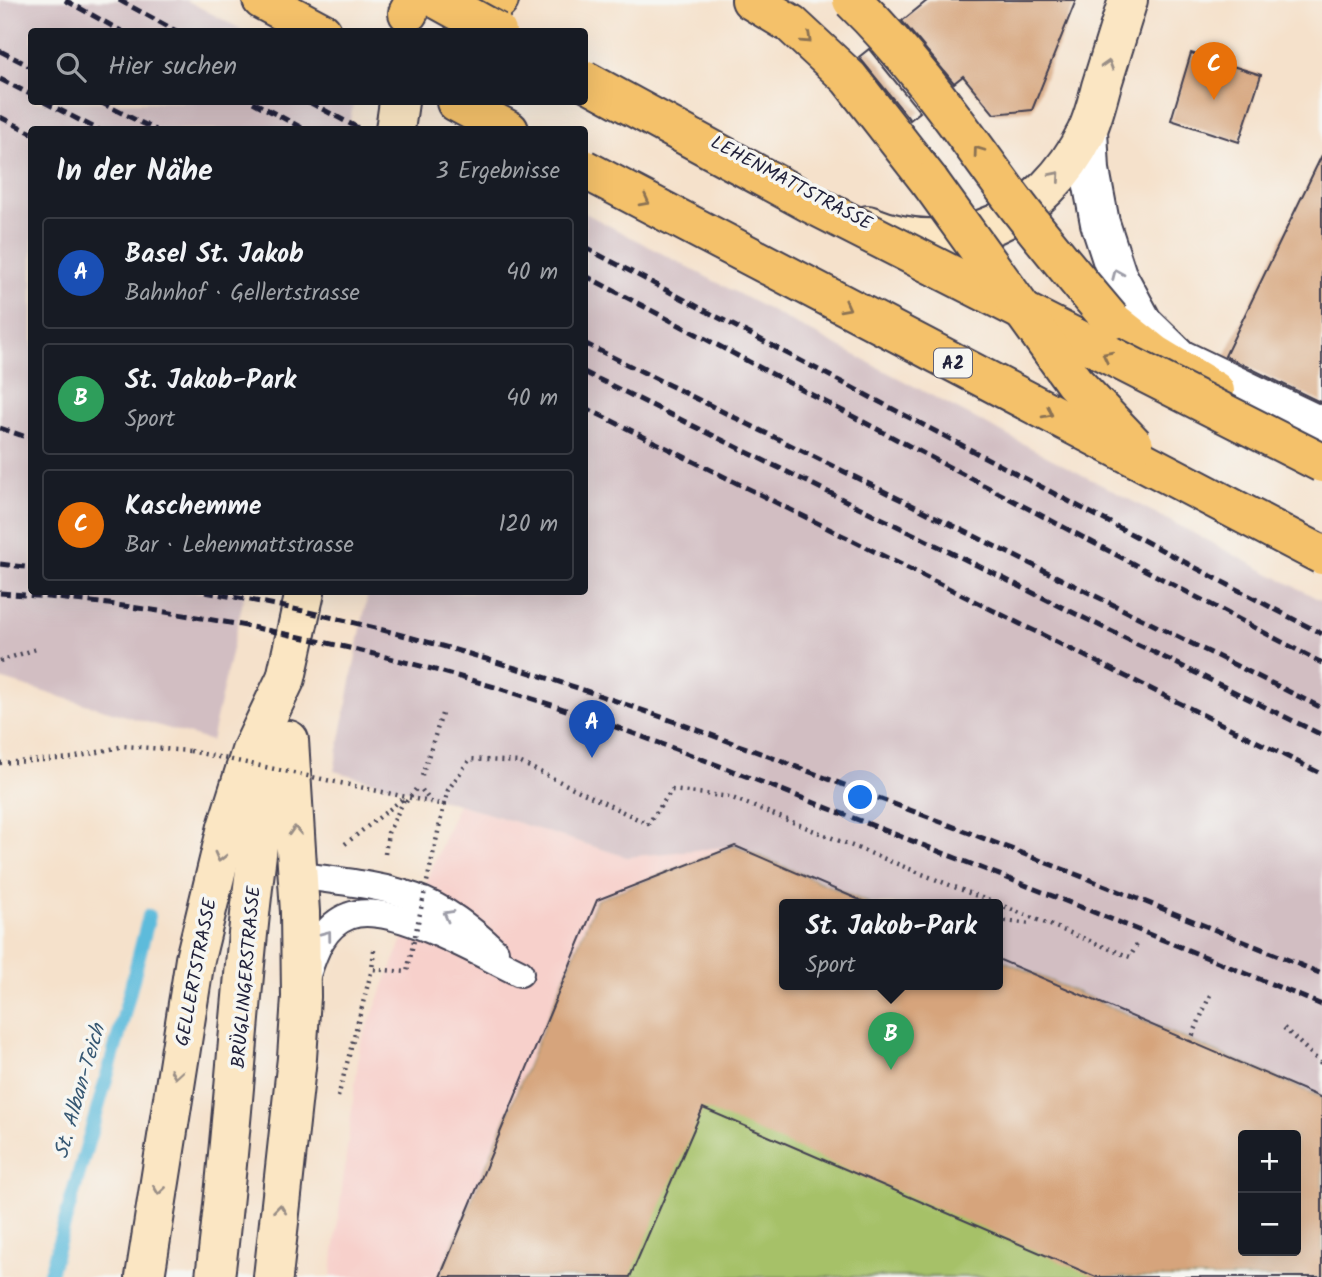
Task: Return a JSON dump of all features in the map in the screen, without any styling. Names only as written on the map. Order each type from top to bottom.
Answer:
[{"type":"highway","points":[[262,0],[314,28]]},
{"type":"highway","points":[[469,28],[499,0]]},
{"type":"highway","points":[[751,0],[791,24],[849,78],[930,182],[1074,382],[1125,438],[1187,490],[1248,533],[1322,571]]},
{"type":"highway","points":[[852,0],[882,29],[952,114],[1035,229],[1111,320],[1154,354],[1322,448]]},
{"type":"highway","points":[[416,9],[483,28]]},
{"type":"highway","points":[[588,82],[812,204],[1322,463]]},
{"type":"highway","points":[[462,105],[501,126]]},
{"type":"highway","name":"A2","points":[[588,171],[1322,555]]},
{"type":"main road","name":"LEHENMATTSTRASSE","points":[[588,70],[870,226],[900,236],[961,236],[991,228],[1018,213],[1062,171],[1088,130],[1128,0]]},
{"type":"main road","name":"GELLERTSTRASSE","points":[[145,1277],[195,959],[227,827],[251,751],[286,678],[303,595]]},
{"type":"main road","name":"GELLERTSTRASSE","points":[[273,1277],[301,997],[286,678]]},
{"type":"main road","name":"BRÜGLINGERSTRASSE","points":[[215,1277],[252,887],[266,786],[286,678]]},
{"type":"street","points":[[1088,130],[1090,170],[1100,223],[1117,275],[1143,323],[1180,359],[1322,427]]},
{"type":"lane","points":[[297,874],[416,897],[466,925],[520,973],[413,922],[362,913],[350,915],[326,932],[312,958],[301,997]]},
{"type":"path","points":[[0,661],[39,648]]},
{"type":"path","points":[[422,776],[442,714]]},
{"type":"path","points":[[0,764],[72,758],[124,746],[190,751],[444,805]]},
{"type":"path","points":[[407,972],[448,790],[470,759],[519,762],[649,824],[673,790],[730,797],[985,899]]},
{"type":"path","points":[[401,807],[419,790],[431,802]]},
{"type":"path","points":[[297,874],[331,855],[406,796]]},
{"type":"path","points":[[1003,906],[1130,957],[1139,941]]},
{"type":"path","points":[[1003,921],[1031,924]]},
{"type":"path","points":[[1190,1042],[1210,995]]},
{"type":"path","points":[[1284,1028],[1322,1064]]},
{"type":"shaded area","points":[[0,0],[186,0],[238,28],[28,28],[28,105],[353,105],[349,126],[28,126],[28,595],[244,595],[211,741],[0,679]]},
{"type":"shaded area","points":[[588,215],[1322,601],[1322,1098],[1003,961],[1003,899],[857,899],[735,846],[627,857],[458,804],[334,771],[367,595],[588,595]]},
{"type":"shaded area","points":[[458,804],[627,857],[735,846],[857,899],[779,899],[779,990],[1003,990],[1003,961],[1322,1098],[1322,1277],[331,1277],[360,1045]]},
{"type":"green space","points":[[735,846],[857,899],[779,899],[779,990],[1003,990],[1003,961],[1322,1098],[1322,1277],[440,1277],[597,900]]},
{"type":"building","points":[[928,0],[1076,0],[1032,110],[994,114],[963,76],[954,83],[902,21]]},
{"type":"building","points":[[869,49],[920,112],[910,120],[859,57]]},
{"type":"building","points":[[1191,53],[1261,75],[1239,142],[1171,120]]},
{"type":"building","points":[[1322,155],[1322,403],[1225,356]]},
{"type":"building","points":[[735,846],[857,899],[779,899],[779,990],[1003,990],[1003,961],[1322,1098],[1322,1277],[1096,1277],[703,1108],[630,1277],[440,1277],[597,900]]},
{"type":"waterway","name":"St. Alban-Teich","points":[[49,1277],[118,1038],[149,916]]},
{"type":"railway","points":[[65,0],[116,28]]},
{"type":"railway","points":[[119,0],[171,28]]},
{"type":"railway","points":[[0,51],[28,65]]},
{"type":"railway","points":[[0,79],[28,93]]},
{"type":"railway","points":[[50,105],[91,126]]},
{"type":"railway","points":[[106,105],[148,126]]},
{"type":"railway","points":[[259,105],[298,126]]},
{"type":"railway","points":[[315,105],[354,126]]},
{"type":"railway","points":[[0,117],[28,131]]},
{"type":"railway","points":[[588,249],[1322,634]]},
{"type":"railway","points":[[588,277],[1322,663]]},
{"type":"railway","points":[[588,345],[1322,708]]},
{"type":"railway","points":[[588,374],[1322,735]]},
{"type":"railway","points":[[588,409],[1322,774]]},
{"type":"railway","points":[[0,428],[28,438]]},
{"type":"railway","points":[[0,564],[28,568]]},
{"type":"railway","points":[[0,593],[133,607],[266,630],[399,660],[527,697],[736,772],[1322,1005]]},
{"type":"railway","points":[[221,595],[370,627],[452,649],[613,700],[970,833],[1322,974]]},
{"type":"place","name":"Kaschemme","points":[[1214,100]]},
{"type":"place","name":"Basel St. Jakob","points":[[592,758]]},
{"type":"place","name":"St. Jakob-Park","points":[[891,1070]]}]
